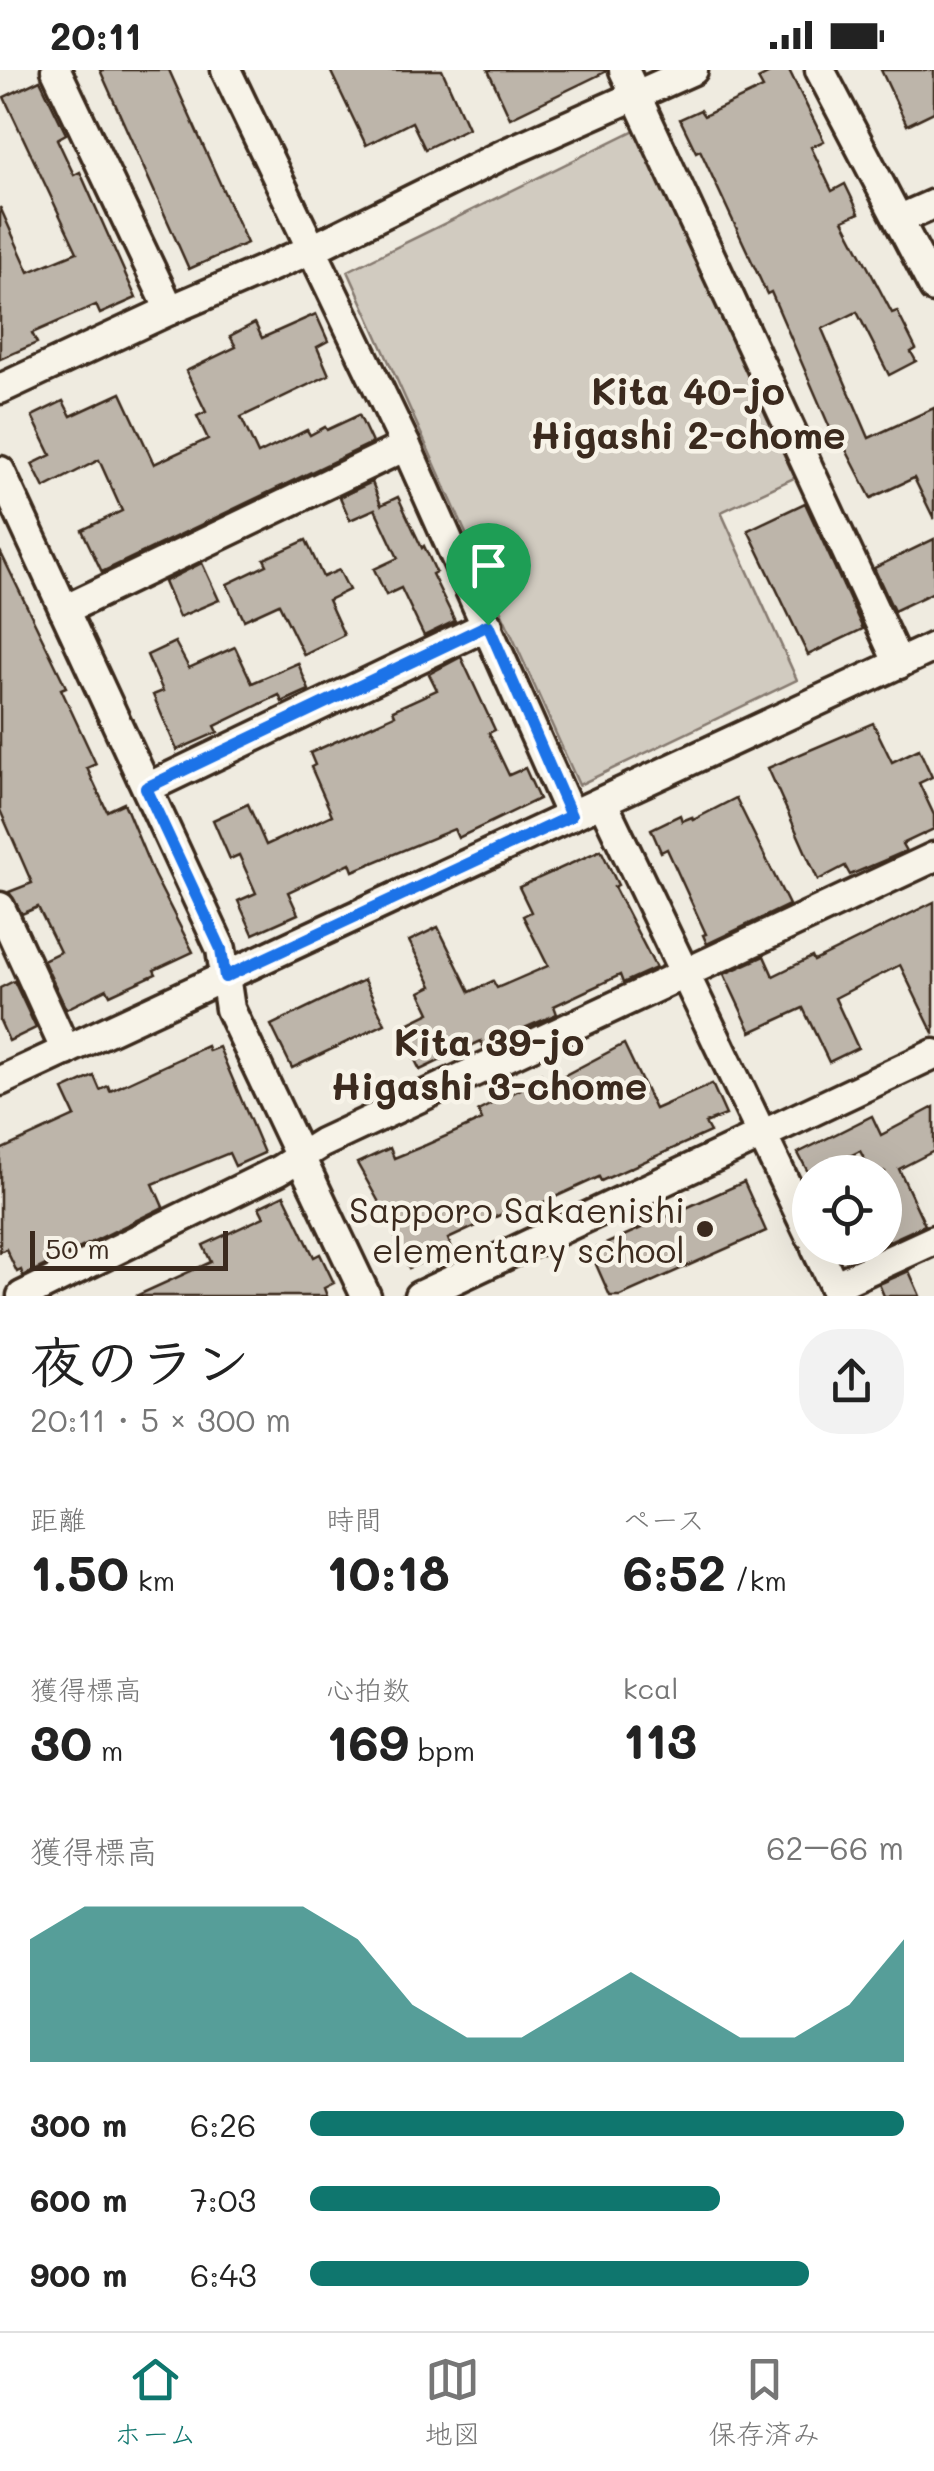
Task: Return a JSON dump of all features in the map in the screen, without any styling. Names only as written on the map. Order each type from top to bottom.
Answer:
[{"type":"street","points":[[56,70],[170,310]]},
{"type":"street","points":[[226,70],[406,446],[571,816]]},
{"type":"street","points":[[624,70],[899,664]]},
{"type":"street","points":[[0,389],[310,250],[504,154],[693,70]]},
{"type":"street","points":[[820,70],[934,288]]},
{"type":"street","points":[[900,220],[934,204]]},
{"type":"street","points":[[64,610],[406,446]]},
{"type":"street","points":[[0,471],[221,949],[230,1009],[366,1296]]},
{"type":"street","points":[[146,788],[488,625]]},
{"type":"street","points":[[0,1081],[934,647]]},
{"type":"street","points":[[603,802],[792,1198]]},
{"type":"street","points":[[22,1296],[322,1143],[934,857]]},
{"type":"street","points":[[0,906],[66,1051]]},
{"type":"street","points":[[419,1296],[934,1054]]},
{"type":"street","points":[[824,1265],[837,1291],[934,1240]]},
{"type":"shaded area","points":[[637,129],[807,472],[721,512],[797,680],[579,785],[348,271]]},
{"type":"building","points":[[100,70],[169,70],[247,243],[189,269]]},
{"type":"building","points":[[330,70],[442,70],[468,128],[425,149],[412,122],[366,145]]},
{"type":"building","points":[[488,70],[607,70],[607,71],[510,118]]},
{"type":"building","points":[[776,70],[789,70],[824,141],[811,147],[832,191],[845,184],[859,213],[843,220],[892,313],[897,311],[916,349],[911,352],[916,361],[889,375],[857,312],[822,329],[869,438],[934,408],[934,519],[914,478],[871,498],[841,440],[836,442],[771,292],[767,294],[700,150],[696,152],[680,119],[700,110],[704,116],[763,88],[758,79]]},
{"type":"building","points":[[881,70],[934,70],[934,112],[907,125]]},
{"type":"building","points":[[40,80],[66,134],[57,139],[74,175],[80,172],[136,298],[100,314],[96,305],[32,333],[37,343],[0,359],[0,207],[29,272],[77,252],[4,97]]},
{"type":"building","points":[[316,314],[328,341],[317,347],[329,375],[241,417],[258,454],[307,430],[310,435],[359,415],[372,443],[102,572],[82,530],[122,511],[99,460],[44,488],[32,464],[51,455],[32,416],[63,401],[71,416],[121,393],[154,464],[208,439],[197,416],[206,412],[186,371],[236,347],[230,336],[255,323],[262,338]]},
{"type":"building","points":[[372,482],[381,505],[398,497],[436,572],[432,574],[455,621],[424,636],[401,588],[386,595],[374,569],[398,558],[375,509],[350,520],[340,497]]},
{"type":"building","points":[[805,503],[863,629],[808,655],[748,530]]},
{"type":"building","points":[[934,539],[934,592],[894,611],[874,568]]},
{"type":"building","points":[[306,540],[323,577],[339,570],[349,590],[328,600],[344,635],[304,655],[279,604],[244,620],[227,584],[267,565],[264,559]]},
{"type":"building","points":[[0,551],[66,687],[61,689],[96,764],[87,768],[107,811],[124,803],[154,875],[193,952],[110,995],[107,989],[66,1009],[43,960],[60,952],[38,907],[22,914],[9,892],[32,883],[0,810]]},
{"type":"building","points":[[202,563],[219,600],[179,617],[164,582]]},
{"type":"building","points":[[175,642],[189,668],[235,647],[252,683],[298,663],[309,690],[282,702],[279,695],[215,726],[218,732],[177,750],[153,695],[163,691],[147,655]]},
{"type":"building","points":[[461,657],[495,730],[489,733],[509,775],[525,768],[539,799],[458,838],[454,829],[353,871],[350,863],[288,892],[298,914],[253,934],[238,901],[256,893],[239,855],[230,859],[213,820],[248,804],[266,845],[332,815],[311,767],[315,765],[310,753],[395,715],[393,710],[437,690],[429,674]]},
{"type":"building","points":[[873,723],[892,762],[919,749],[932,777],[919,783],[934,815],[934,829],[902,844],[906,851],[850,875],[845,866],[818,880],[768,768]]},
{"type":"building","points":[[736,798],[789,905],[707,944],[667,849],[661,852],[651,829],[680,815],[682,821],[692,817],[693,820]]},
{"type":"building","points":[[601,850],[618,885],[614,887],[656,968],[623,983],[620,975],[554,1006],[557,1014],[483,1046],[481,1041],[420,1070],[399,1028],[430,1013],[420,992],[432,986],[409,941],[438,927],[470,992],[493,981],[497,988],[548,966],[523,916],[531,912],[519,887]]},
{"type":"building","points":[[934,902],[934,1035],[900,965],[835,998],[858,1048],[829,1062],[803,1008],[751,1032],[724,974],[764,956],[773,976],[812,957],[814,961]]},
{"type":"building","points":[[364,980],[385,1024],[292,1068],[271,1025]]},
{"type":"building","points":[[14,981],[36,1028],[9,1041],[0,1021],[0,988]]},
{"type":"building","points":[[624,1044],[655,1109],[712,1084],[726,1115],[705,1123],[710,1132],[601,1181],[599,1177],[518,1214],[515,1208],[448,1239],[454,1254],[409,1268],[357,1163],[390,1148],[394,1158],[426,1145],[482,1120],[478,1111],[521,1089],[519,1085],[541,1074],[546,1085]]},
{"type":"building","points":[[207,1046],[209,1051],[219,1047],[264,1153],[235,1166],[229,1153],[153,1184],[163,1207],[23,1276],[21,1270],[17,1272],[6,1249],[0,1252],[0,1150],[75,1116],[63,1090],[94,1076],[100,1090],[108,1086],[110,1091]]},
{"type":"building","points":[[934,1107],[934,1151],[902,1167],[902,1155],[862,1155],[860,1151],[852,1155],[798,1153],[872,1116],[881,1135]]},
{"type":"building","points":[[902,1175],[925,1225],[902,1235]]},
{"type":"building","points":[[744,1182],[766,1231],[620,1296],[610,1296],[590,1251]]},
{"type":"building","points":[[284,1195],[314,1257],[320,1254],[334,1283],[324,1288],[327,1296],[136,1296],[211,1262],[203,1245],[264,1217],[259,1207]]},
{"type":"building","points":[[909,1271],[920,1296],[884,1296],[879,1284]]},
{"type":"place","name":"Sapporo Sakaenishi elementary school","points":[[705,1229]]},
{"type":"district","name":"Kita 40-jo Higashi 2-chome","points":[[688,412]]},
{"type":"district","name":"Kita 39-jo Higashi 3-chome","points":[[489,1063]]},
{"type":"route","points":[[488,625],[571,816],[225,977],[221,949],[146,788],[488,625]]}]
